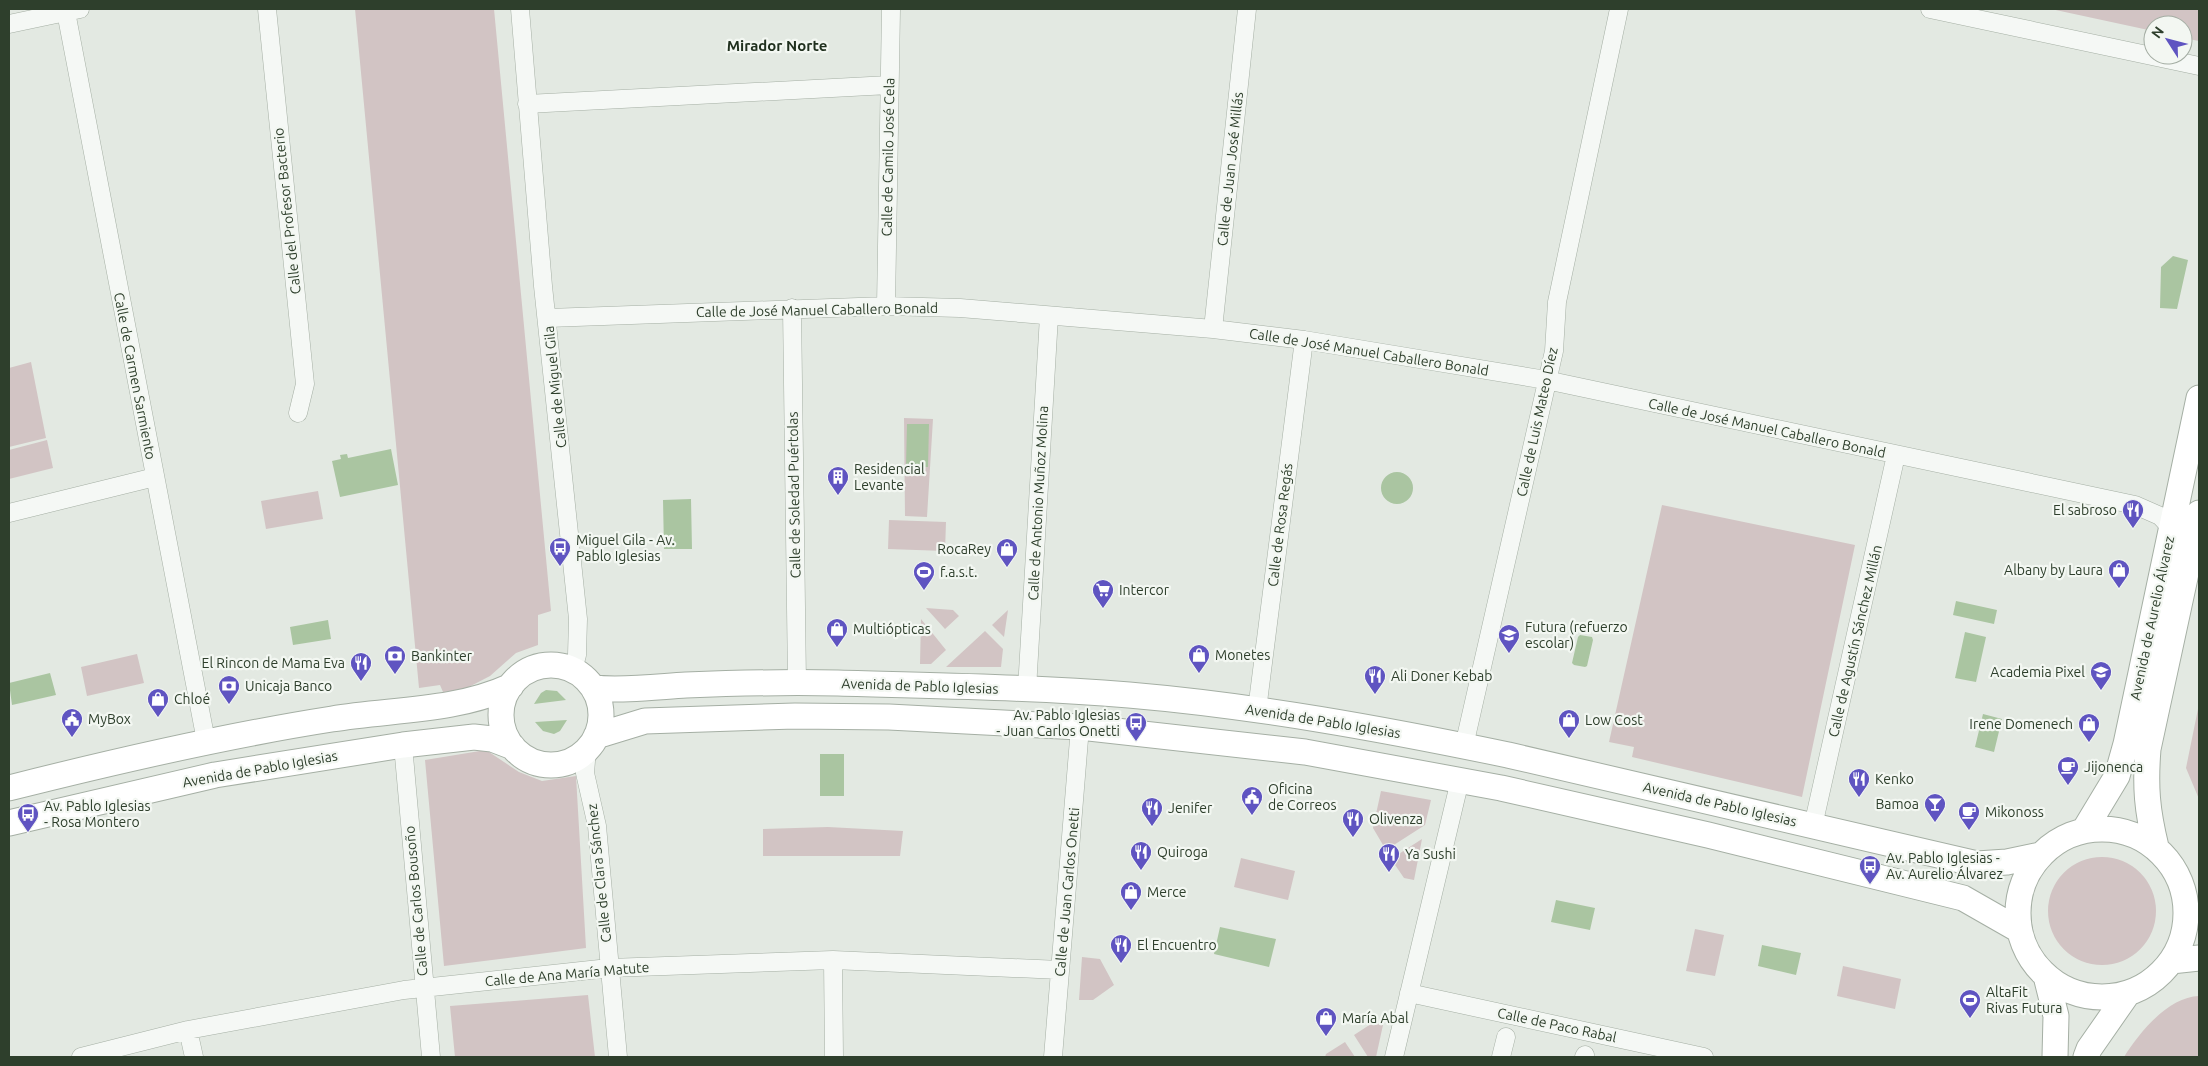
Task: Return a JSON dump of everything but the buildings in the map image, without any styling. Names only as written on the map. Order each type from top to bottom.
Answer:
[{"type":"street","name":"Calle del Profesor Bacterio","points":[[266,9],[305,384],[298,413]]},
{"type":"street","name":"Calle de Miguel Gila","points":[[520,9],[527,104],[578,619],[577,655],[573,670]]},
{"type":"street","name":"Calle de Camilo José Cela","points":[[886,306],[891,9]]},
{"type":"street","name":"Calle de Juan José Millás","points":[[1213,329],[1247,9]]},
{"type":"street","name":"Calle de Luis Mateo Díez","points":[[1464,746],[1554,351],[1557,302],[1620,9]]},
{"type":"street","points":[[1930,9],[2199,66]]},
{"type":"street","points":[[9,24],[73,10]]},
{"type":"street","name":"Calle de Carmen Sarmiento","points":[[73,10],[155,477],[206,741]]},
{"type":"street","points":[[527,104],[889,85]]},
{"type":"street","name":"Calle de José Manuel Caballero Bonald","points":[[548,318],[792,308],[886,306],[960,308],[1213,329],[1304,340],[1546,380],[2135,505],[2160,516],[2171,528]]},
{"type":"street","name":"Calle de Soledad Puértolas","points":[[792,308],[796,682]]},
{"type":"street","name":"Calle de Antonio Muñoz Molina","points":[[1027,689],[1049,316]]},
{"type":"street","name":"Calle de Rosa Regás","points":[[1257,710],[1304,340]]},
{"type":"street","name":"Avenida de Aurelio Álvarez","points":[[2085,829],[2117,776],[2122,760],[2199,398]]},
{"type":"street","name":"Calle de Agustín Sánchez Millán","points":[[1813,826],[1896,455]]},
{"type":"street","points":[[9,513],[155,477]]},
{"type":"street","name":"Avenida de Aurelio Álvarez","points":[[2156,847],[2148,815],[2145,784],[2148,749],[2198,523]]},
{"type":"street","points":[[513,747],[505,734],[502,721],[502,707],[511,686],[523,673],[535,667],[548,665],[561,666],[573,670],[585,678],[593,688],[601,712],[592,742]]},
{"type":"street","name":"Avenida de Pablo Iglesias","points":[[593,688],[611,690],[686,685],[796,682],[1027,689],[1129,695],[1257,710],[1366,727],[1464,746],[1977,864],[2008,862],[2040,855]]},
{"type":"street","points":[[9,788],[206,741],[334,718],[470,702],[511,686]]},
{"type":"street","name":"Avenida de Pablo Iglesias","points":[[9,823],[215,775],[403,745],[474,737],[492,739],[513,747],[523,756],[536,762],[550,764],[563,763],[576,757],[592,742],[645,721],[795,716],[954,719],[1080,727],[1305,752],[1460,780],[1708,835],[1963,898],[2018,930]]},
{"type":"street","name":"Calle de Juan Carlos Onetti","points":[[1053,1057],[1080,727]]},
{"type":"street","name":"Calle de Clara Sánchez","points":[[592,742],[586,773],[597,826],[618,1057]]},
{"type":"street","name":"Calle de Carlos Bousoño","points":[[403,745],[431,1057]]},
{"type":"street","points":[[1394,1057],[1460,780]]},
{"type":"street","points":[[2108,828],[2119,830],[2138,836],[2156,847],[2169,861],[2192,902],[2181,942],[2171,961],[2159,975],[2144,986],[2128,993],[2106,997],[2085,996],[2064,989],[2046,976],[2029,955],[2018,930],[2020,894],[2025,877],[2040,855],[2060,838],[2085,829],[2108,828]]},
{"type":"street","points":[[2171,961],[2199,958]]},
{"type":"street","points":[[833,960],[834,1057]]},
{"type":"street","name":"Calle de Ana María Matute","points":[[81,1057],[188,1030],[424,988],[609,968],[833,960],[1060,970]]},
{"type":"street","points":[[2046,976],[2056,1016],[2055,1057]]},
{"type":"street","name":"Calle de Paco Rabal","points":[[1409,993],[1704,1057]]},
{"type":"street","points":[[2086,1057],[2128,993]]},
{"type":"street","points":[[188,1030],[194,1057]]},
{"type":"street","points":[[1501,1057],[1506,1037]]},
{"type":"shaded area","points":[[355,9],[494,9],[551,611],[538,615],[538,645],[516,653],[490,676],[463,690],[443,692],[440,685],[419,688]]},
{"type":"shaded area","points":[[2051,9],[2199,9],[2199,41],[2193,40],[2193,15],[2143,15],[2143,29]]},
{"type":"shaded area","points":[[2173,256],[2188,260],[2177,309],[2160,308],[2161,267]]},
{"type":"shaded area","points":[[31,362],[46,438],[9,447],[9,368]]},
{"type":"shaded area","points":[[904,418],[933,419],[927,517],[905,516]]},
{"type":"shaded area","points":[[907,424],[929,424],[928,467],[923,467],[917,475],[912,473],[911,467],[906,467]]},
{"type":"shaded area","points":[[47,440],[53,468],[9,479],[9,450]]},
{"type":"shaded area","points":[[391,449],[398,485],[340,497],[332,461],[341,459],[340,455],[347,454],[348,458]]},
{"type":"shaded area","points":[[1397,472],[1408,477],[1413,488],[1408,499],[1397,504],[1386,499],[1381,488],[1386,477]]},
{"type":"shaded area","points":[[318,491],[323,519],[266,529],[261,501]]},
{"type":"shaded area","points":[[691,499],[692,549],[664,549],[663,500]]},
{"type":"shaded area","points":[[1662,505],[1855,545],[1802,797],[1632,757],[1634,747],[1609,742]]},
{"type":"shaded area","points":[[889,520],[946,522],[945,551],[888,549]]},
{"type":"shaded area","points":[[1956,601],[1997,610],[1994,624],[1953,615]]},
{"type":"shaded area","points":[[926,608],[953,610],[959,616],[945,629]]},
{"type":"shaded area","points":[[1008,610],[1004,637],[992,625]]},
{"type":"shaded area","points":[[921,619],[946,650],[931,664],[920,664]]},
{"type":"shaded area","points":[[328,620],[331,639],[293,645],[290,627]]},
{"type":"shaded area","points":[[985,631],[1003,649],[1001,667],[946,667]]},
{"type":"shaded area","points":[[1965,632],[1986,637],[1976,682],[1955,678]]},
{"type":"shaded area","points":[[1580,635],[1592,637],[1593,640],[1587,666],[1585,667],[1572,663]]},
{"type":"shaded area","points":[[137,654],[144,683],[87,696],[81,667]]},
{"type":"shaded area","points":[[50,673],[56,695],[12,705],[9,683]]},
{"type":"shaded area","points":[[546,690],[557,691],[566,700],[534,704],[541,693]]},
{"type":"shaded area","points":[[2199,704],[2199,799],[2186,768]]},
{"type":"shaded area","points":[[1983,714],[2002,719],[1994,752],[1975,747]]},
{"type":"shaded area","points":[[567,720],[560,731],[554,734],[543,731],[535,722]]},
{"type":"shaded area","points":[[486,750],[519,772],[542,781],[576,776],[586,948],[444,966],[425,760]]},
{"type":"shaded area","points":[[820,754],[844,754],[844,796],[820,796]]},
{"type":"shaded area","points":[[1381,791],[1431,800],[1425,825],[1386,850],[1373,828]]},
{"type":"shaded area","points":[[828,827],[903,831],[900,856],[763,856],[763,829]]},
{"type":"shaded area","points":[[1422,839],[1414,880],[1404,878],[1391,859]]},
{"type":"shaded area","points":[[2102,857],[2123,861],[2140,873],[2152,890],[2156,911],[2152,932],[2140,949],[2123,961],[2102,965],[2081,961],[2064,949],[2052,932],[2048,911],[2052,890],[2064,873],[2081,861]]},
{"type":"shaded area","points":[[1241,858],[1295,871],[1288,900],[1234,887]]},
{"type":"shaded area","points":[[1556,900],[1595,908],[1590,930],[1551,922]]},
{"type":"shaded area","points":[[1220,927],[1276,939],[1269,967],[1214,954]]},
{"type":"shaded area","points":[[1695,929],[1724,935],[1715,976],[1686,971]]},
{"type":"shaded area","points":[[1762,945],[1801,953],[1796,975],[1758,966]]},
{"type":"shaded area","points":[[1082,957],[1100,959],[1114,985],[1093,1000],[1079,1000]]},
{"type":"shaded area","points":[[1843,966],[1901,979],[1895,1009],[1837,996]]},
{"type":"shaded area","points":[[588,995],[595,1057],[455,1057],[450,1006]]},
{"type":"shaded area","points":[[2199,996],[2199,1057],[2124,1057],[2146,1027],[2166,1009],[2187,998]]},
{"type":"shaded area","points":[[1374,1022],[1383,1025],[1376,1057],[1368,1057],[1354,1035]]},
{"type":"shaded area","points":[[1345,1042],[1355,1057],[1325,1057],[1326,1054]]},
{"type":"place","name":"Residencial Levante","points":[[838,496]]},
{"type":"place","name":"El sabroso","points":[[2133,529]]},
{"type":"place","name":"Miguel Gila - Av. Pablo Iglesias","points":[[560,567]]},
{"type":"place","name":"RocaRey","points":[[1007,568]]},
{"type":"place","name":"Albany by Laura","points":[[2119,589]]},
{"type":"place","name":"f.a.s.t.","points":[[924,591]]},
{"type":"place","name":"Intercor","points":[[1103,609]]},
{"type":"place","name":"Multiópticas","points":[[837,648]]},
{"type":"place","name":"Futura (refuerzo escolar)","points":[[1509,654]]},
{"type":"place","name":"Monetes","points":[[1199,674]]},
{"type":"place","name":"Bankinter","points":[[395,675]]},
{"type":"place","name":"El Rincon de Mama Eva","points":[[361,682]]},
{"type":"place","name":"Academia Pixel","points":[[2101,691]]},
{"type":"place","name":"Ali Doner Kebab","points":[[1375,695]]},
{"type":"place","name":"Unicaja Banco","points":[[229,705]]},
{"type":"place","name":"Chloé","points":[[158,718]]},
{"type":"place","name":"MyBox","points":[[72,738]]},
{"type":"place","name":"Low Cost","points":[[1569,739]]},
{"type":"place","name":"Av. Pablo Iglesias - Juan Carlos Onetti","points":[[1136,742]]},
{"type":"place","name":"Irene Domenech","points":[[2089,743]]},
{"type":"place","name":"Jijonenca","points":[[2068,786]]},
{"type":"place","name":"Kenko","points":[[1859,798]]},
{"type":"place","name":"Oficina de Correos","points":[[1252,816]]},
{"type":"place","name":"Bamoa","points":[[1935,823]]},
{"type":"place","name":"Jenifer","points":[[1152,827]]},
{"type":"place","name":"Mikonoss","points":[[1969,831]]},
{"type":"place","name":"Av. Pablo Iglesias - Rosa Montero","points":[[28,833]]},
{"type":"place","name":"Olivenza","points":[[1353,838]]},
{"type":"place","name":"Quiroga","points":[[1141,871]]},
{"type":"place","name":"Ya Sushi","points":[[1389,873]]},
{"type":"place","name":"Av. Pablo Iglesias - Av. Aurelio Álvarez","points":[[1870,885]]},
{"type":"place","name":"Merce","points":[[1131,911]]},
{"type":"place","name":"El Encuentro","points":[[1121,964]]},
{"type":"place","name":"AltaFit Rivas Futura","points":[[1970,1019]]},
{"type":"place","name":"María Abal","points":[[1326,1037]]},
{"type":"district","name":"Mirador Norte","points":[[777,45]]}]
